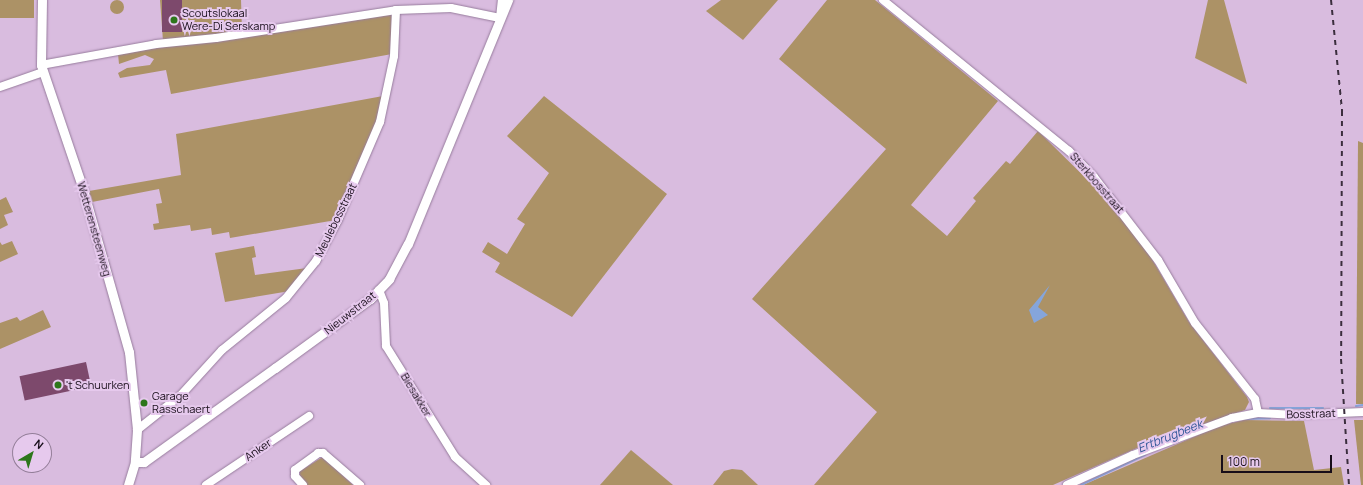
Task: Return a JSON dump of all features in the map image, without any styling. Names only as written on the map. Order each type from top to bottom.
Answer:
[{"type":"street","name":"Wetterensteenweg","points":[[42,0],[42,69],[82,186],[124,330],[134,387],[137,430],[135,462]]},
{"type":"street","name":"Nieuwstraat","points":[[500,18],[502,0]]},
{"type":"street","name":"Nieuwstraat","points":[[135,462],[144,462],[379,290],[408,244],[508,0]]},
{"type":"street","name":"Sterkbosstraat","points":[[883,0],[1069,151],[1094,177],[1158,260],[1195,323],[1254,399],[1258,413]]},
{"type":"street","points":[[0,87],[42,69],[156,44],[216,38],[396,10],[451,8],[500,18]]},
{"type":"street","name":"Meulebosstraat","points":[[137,430],[181,395],[222,350],[286,298],[316,260],[338,220],[380,122],[394,56],[396,10]]},
{"type":"street","name":"Biesakker","points":[[379,290],[384,303],[386,346],[455,458],[486,485]]},
{"type":"street","name":"Bosstraat","points":[[1067,485],[1204,426],[1258,413],[1292,416],[1363,412]]},
{"type":"street","name":"Anker","points":[[206,485],[309,416]]},
{"type":"street","points":[[304,485],[295,476],[297,467],[318,453],[323,453],[329,455],[360,485]]},
{"type":"street","points":[[129,485],[135,462]]},
{"type":"shaded area","points":[[0,0],[34,0],[34,18],[0,18]]},
{"type":"shaded area","points":[[117,0],[122,2],[124,7],[122,12],[117,14],[112,12],[110,7],[112,2]]},
{"type":"shaded area","points":[[160,0],[241,0],[242,32],[163,41]]},
{"type":"shaded area","points":[[721,0],[778,0],[743,40],[706,11]]},
{"type":"shaded area","points":[[827,0],[875,0],[998,101],[911,205],[947,236],[976,201],[973,198],[1006,161],[1010,164],[1038,131],[1108,200],[1149,254],[1189,322],[1247,397],[1249,402],[1245,410],[1153,441],[1053,485],[814,485],[877,412],[752,299],[886,149],[779,59]]},
{"type":"shaded area","points":[[1208,0],[1224,0],[1247,84],[1195,58]]},
{"type":"shaded area","points":[[392,13],[392,54],[171,94],[166,70],[120,78],[118,73],[127,68],[150,65],[154,59],[145,55],[119,64],[118,54]]},
{"type":"shaded area","points":[[383,96],[377,124],[336,220],[230,238],[229,232],[212,235],[211,228],[191,231],[190,225],[154,230],[153,224],[159,223],[156,204],[162,203],[159,189],[92,202],[89,191],[181,175],[176,134]]},
{"type":"shaded area","points":[[544,96],[667,194],[572,317],[495,272],[500,263],[482,252],[488,242],[507,254],[525,224],[517,219],[549,173],[507,136]]},
{"type":"shaded area","points":[[1358,141],[1363,143],[1363,404],[1356,404]]},
{"type":"shaded area","points":[[6,197],[13,212],[4,215],[8,225],[0,229],[0,200]]},
{"type":"shaded area","points":[[12,241],[18,254],[0,262],[0,242],[2,245]]},
{"type":"shaded area","points":[[254,246],[256,257],[252,258],[255,275],[307,268],[290,291],[225,302],[215,253]]},
{"type":"shaded area","points":[[43,310],[51,327],[0,349],[0,323],[17,317],[20,321]]},
{"type":"shaded area","points":[[1244,420],[1304,421],[1314,470],[1341,467],[1344,485],[1083,485],[1219,426]]},
{"type":"shaded area","points":[[1354,420],[1363,420],[1363,485],[1361,485]]},
{"type":"shaded area","points":[[631,450],[673,485],[600,485]]},
{"type":"shaded area","points":[[321,458],[324,458],[353,485],[307,485],[300,477],[300,471]]},
{"type":"shaded area","points":[[732,469],[742,470],[758,485],[713,485],[724,471]]},
{"type":"water","points":[[1050,285],[1038,307],[1048,315],[1034,323],[1029,310]]},
{"type":"building","name":"Scoutslokaal Were-Di Serskamp","points":[[162,0],[182,0],[182,32],[162,32]]},
{"type":"building","name":"'t Schuurken","points":[[86,362],[91,386],[25,401],[19,376]]},
{"type":"waterway","name":"Ertbrugbeek","points":[[1356,406],[1363,405]]},
{"type":"waterway","points":[[1270,408],[1323,408]]},
{"type":"waterway","name":"Ertbrugbeek","points":[[1245,419],[1270,418]]},
{"type":"waterway","name":"Ertbrugbeek","points":[[1081,485],[1145,455]]},
{"type":"railway","points":[[1331,0],[1342,111],[1341,359],[1349,485]]},
{"type":"place","name":"Scoutslokaal Were-Di Serskamp","points":[[174,20]]},
{"type":"place","name":"'t Schuurken","points":[[58,385]]},
{"type":"place","name":"Garage Rasschaert","points":[[144,403]]}]
